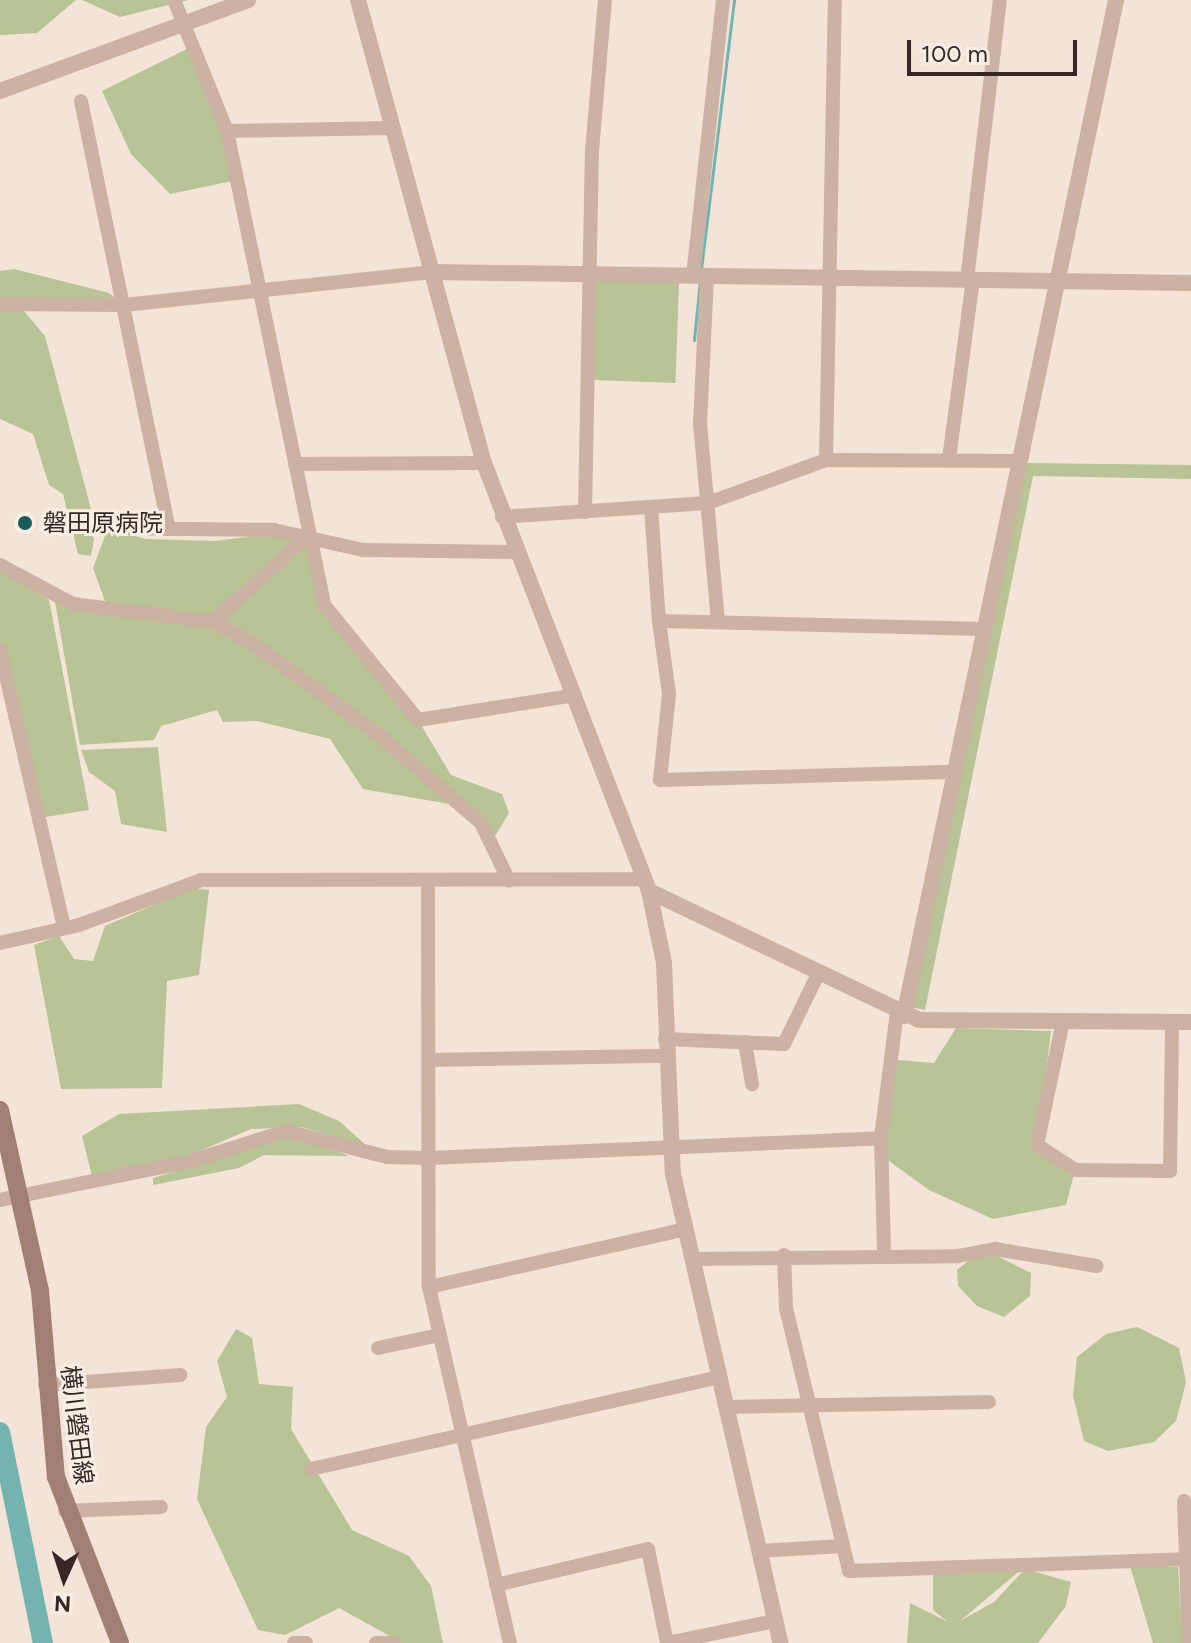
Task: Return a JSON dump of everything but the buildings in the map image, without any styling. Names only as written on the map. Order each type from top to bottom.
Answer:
[{"type":"main road","name":"横川磐田線","points":[[0,1110],[40,1291],[45,1385],[65,1511],[120,1643]]},
{"type":"street","points":[[174,0],[180,22],[227,131],[324,605],[418,720],[575,695]]},
{"type":"street","points":[[0,91],[180,22],[248,0]]},
{"type":"street","points":[[358,0],[484,463],[514,552],[575,695],[646,885],[664,963],[669,1145],[780,1643]]},
{"type":"street","points":[[585,512],[587,274],[605,0]]},
{"type":"street","points":[[718,622],[699,358],[700,276],[723,0]]},
{"type":"street","points":[[826,460],[835,0]]},
{"type":"street","points":[[949,459],[1000,0]]},
{"type":"street","points":[[884,1252],[881,1138],[900,1014],[1059,281],[1116,0]]},
{"type":"street","points":[[81,101],[169,529]]},
{"type":"street","points":[[227,131],[392,128]]},
{"type":"street","points":[[0,304],[124,305],[432,272],[1191,283]]},
{"type":"street","points":[[502,517],[708,503],[826,460],[1020,461]]},
{"type":"street","points":[[295,464],[484,463]]},
{"type":"street","points":[[651,507],[659,621],[669,694],[660,780],[954,772]]},
{"type":"street","points":[[96,528],[309,535],[363,550],[514,552]]},
{"type":"street","points":[[213,622],[309,535]]},
{"type":"street","points":[[0,565],[73,604],[213,622],[380,736],[471,814],[509,881]]},
{"type":"street","points":[[659,621],[984,629]]},
{"type":"street","points":[[0,650],[64,928]]},
{"type":"street","points":[[0,943],[64,928],[201,880],[509,881],[646,885],[900,1014],[1063,1021],[1191,1022]]},
{"type":"street","points":[[428,882],[429,1287],[510,1643]]},
{"type":"street","points":[[429,1060],[745,1042],[784,1044],[818,974]]},
{"type":"street","points":[[1063,1021],[1037,1145],[1075,1170],[1170,1171],[1172,1022]]},
{"type":"street","points":[[745,1042],[752,1084]]},
{"type":"street","points":[[0,1200],[191,1161],[286,1131],[387,1157],[429,1158],[881,1138]]},
{"type":"street","points":[[429,1287],[686,1229]]},
{"type":"street","points":[[692,1259],[884,1252],[958,1256],[995,1249],[1097,1266]]},
{"type":"street","points":[[784,1255],[786,1308],[849,1571],[1188,1559]]},
{"type":"street","points":[[378,1348],[439,1335]]},
{"type":"street","points":[[45,1385],[181,1375]]},
{"type":"street","points":[[311,1469],[719,1377]]},
{"type":"street","points":[[726,1407],[989,1402]]},
{"type":"street","points":[[1184,1501],[1189,1643]]},
{"type":"street","points":[[65,1511],[161,1507]]},
{"type":"street","points":[[759,1551],[843,1546]]},
{"type":"street","points":[[496,1585],[648,1549],[667,1643],[775,1621]]},
{"type":"street","points":[[294,1643],[306,1643]]},
{"type":"street","points":[[376,1643],[394,1643]]},
{"type":"green space","points":[[0,0],[76,0],[37,33],[0,35]]},
{"type":"green space","points":[[82,0],[188,0],[120,17]]},
{"type":"green space","points":[[191,47],[237,180],[170,194],[131,154],[102,91]]},
{"type":"green space","points":[[14,269],[109,293],[124,305],[19,305],[45,336],[96,528],[91,556],[78,554],[63,494],[49,485],[33,434],[0,419],[0,271]]},
{"type":"green space","points":[[596,280],[679,283],[676,383],[593,380]]},
{"type":"green space","points":[[1024,463],[1191,465],[1191,479],[1033,476],[925,1010],[905,1006]]},
{"type":"green space","points":[[108,528],[145,539],[214,541],[315,529],[324,605],[418,720],[451,775],[502,794],[509,813],[495,836],[461,806],[363,789],[330,739],[257,721],[223,722],[217,710],[161,726],[154,740],[80,745],[54,596],[109,612],[93,568]]},
{"type":"green space","points":[[0,567],[49,600],[89,810],[39,818],[0,650]]},
{"type":"green space","points":[[158,747],[167,832],[121,824],[115,791],[89,772],[81,750]]},
{"type":"green space","points":[[193,888],[209,890],[199,975],[167,981],[162,1088],[61,1089],[34,945],[59,936],[74,959],[93,961],[105,926]]},
{"type":"green space","points":[[956,1028],[1051,1031],[1037,1145],[1075,1170],[1066,1205],[993,1219],[929,1190],[882,1156],[897,1060],[934,1063]]},
{"type":"green space","points":[[299,1104],[339,1121],[367,1146],[301,1127],[251,1129],[188,1156],[92,1176],[82,1136],[119,1114]]},
{"type":"green space","points":[[294,1135],[349,1156],[264,1155],[239,1168],[153,1185],[153,1178]]},
{"type":"green space","points":[[983,1249],[1031,1273],[1030,1296],[1004,1317],[977,1306],[958,1286],[957,1270]]},
{"type":"green space","points":[[1137,1327],[1179,1348],[1186,1382],[1176,1421],[1154,1442],[1108,1451],[1084,1441],[1073,1395],[1077,1357],[1106,1334]]},
{"type":"green space","points":[[236,1329],[252,1338],[259,1384],[293,1387],[291,1429],[352,1530],[409,1556],[431,1586],[443,1643],[382,1643],[397,1640],[339,1608],[285,1635],[258,1630],[197,1499],[206,1427],[227,1397],[217,1361]]},
{"type":"green space","points":[[1130,1566],[1178,1567],[1183,1643],[1153,1643]]},
{"type":"green space","points":[[1022,1569],[960,1621],[994,1602],[1025,1569],[1071,1582],[1066,1606],[1038,1643],[907,1643],[910,1603],[948,1622],[933,1610],[933,1572]]},
{"type":"waterway","points":[[701,269],[734,0]]},
{"type":"waterway","points":[[694,340],[700,280]]},
{"type":"waterway","points":[[0,1432],[43,1643]]},
{"type":"waterway","points":[[42,1637],[46,1643]]},
{"type":"place","name":"磐田原病院","points":[[25,523]]}]
